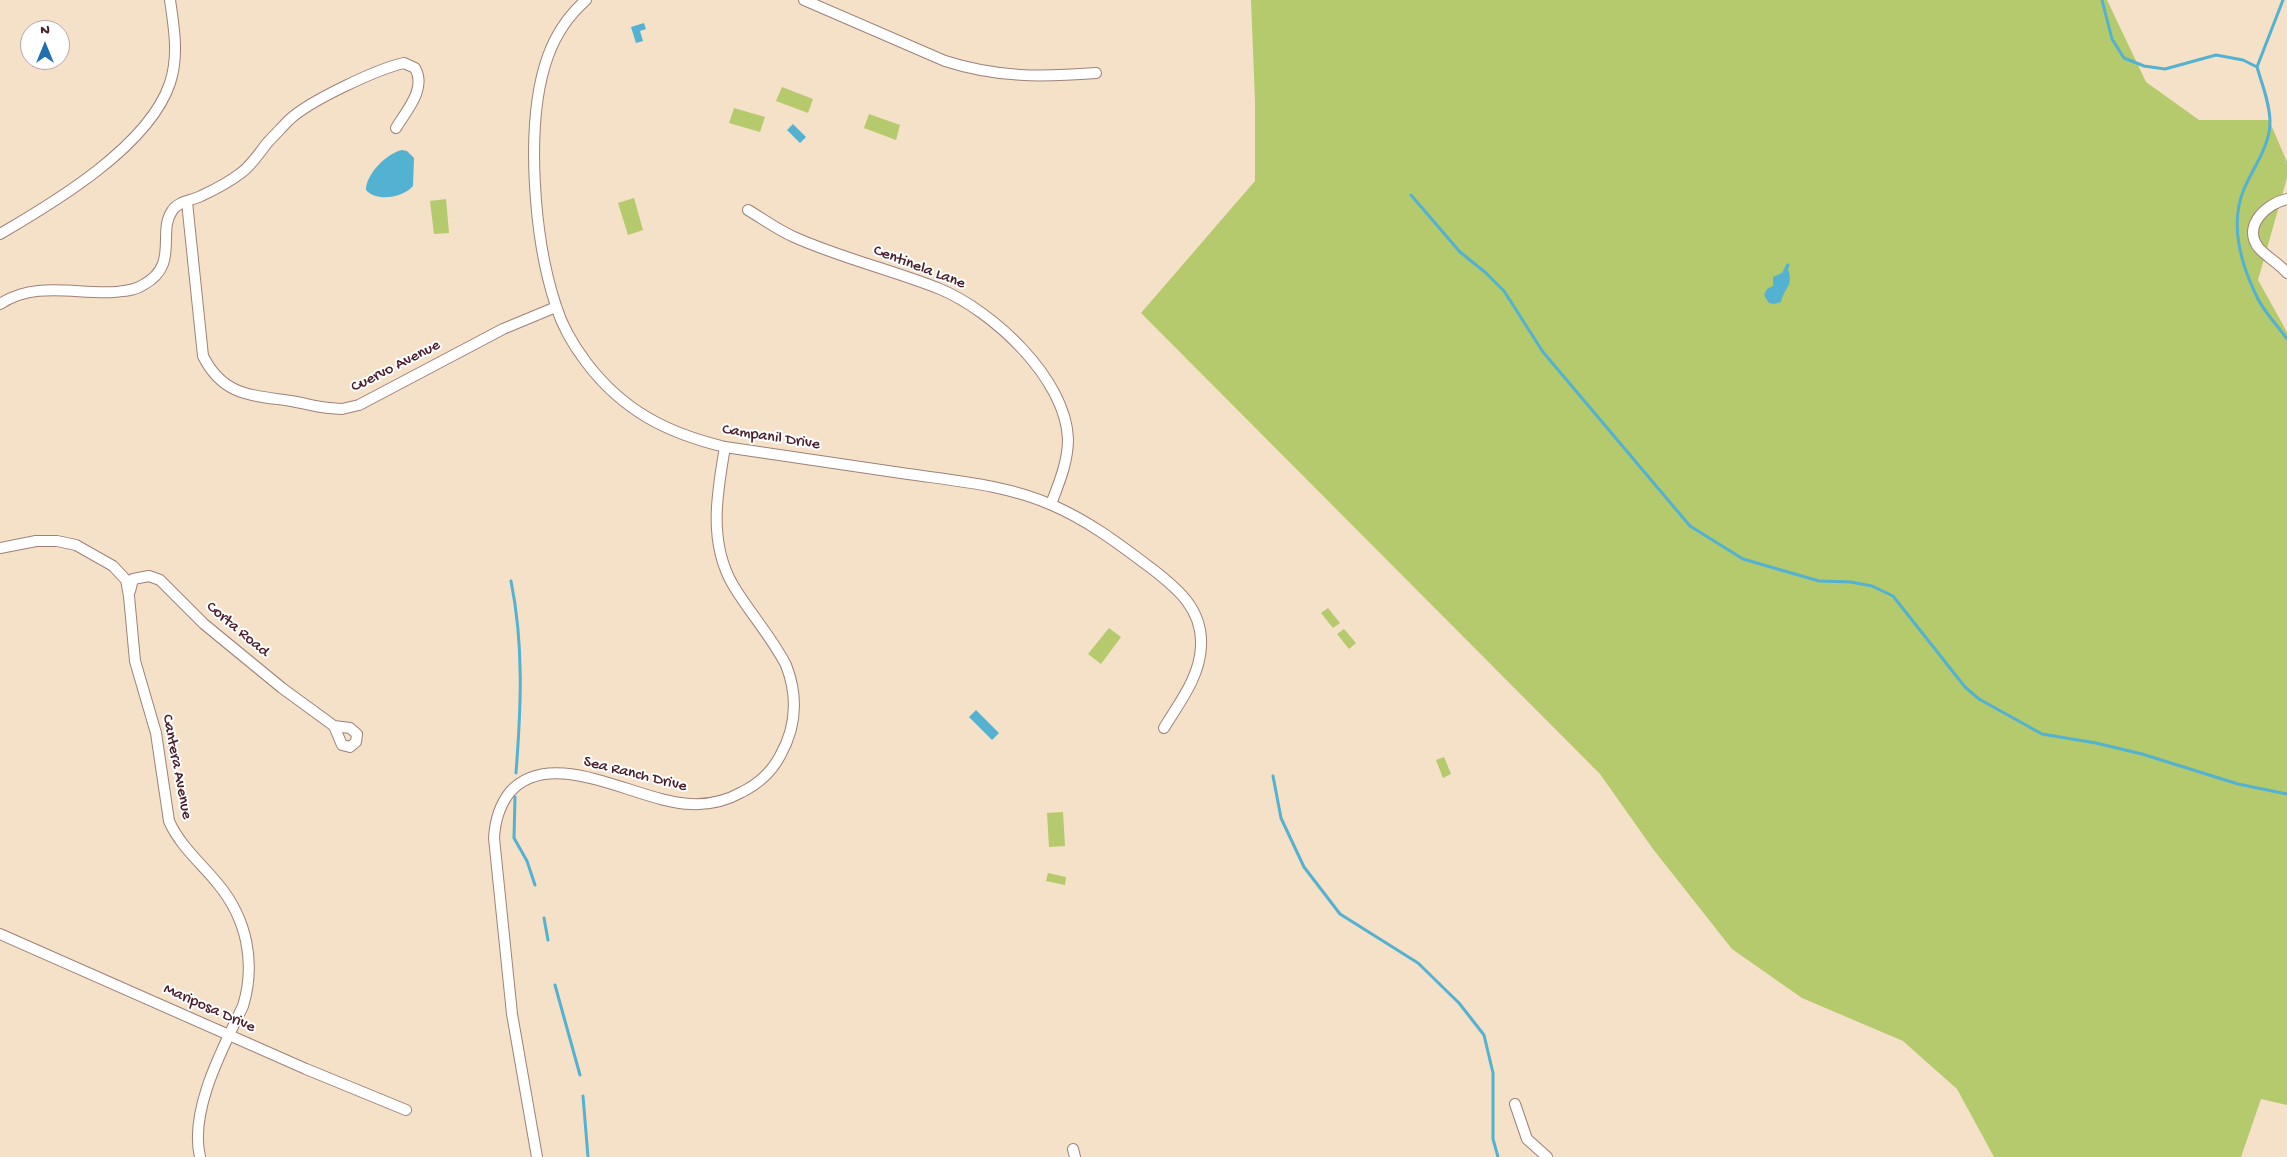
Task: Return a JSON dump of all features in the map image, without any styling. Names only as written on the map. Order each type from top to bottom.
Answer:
[{"type":"street","points":[[0,234],[89,178],[148,123],[161,104],[175,60],[175,37],[170,0]]},
{"type":"street","name":"Campanil Drive","points":[[586,0],[561,30],[548,55],[542,77],[537,119],[536,191],[547,272],[556,307],[565,328],[586,361],[622,400],[656,424],[674,432],[725,447],[972,483],[1008,490],[1050,504],[1108,535],[1173,585],[1193,609],[1201,634],[1198,666],[1164,728]]},
{"type":"street","points":[[804,0],[945,61],[968,68],[1016,76],[1096,73]]},
{"type":"street","points":[[0,304],[30,290],[45,289],[95,293],[130,291],[144,285],[155,276],[163,263],[167,249],[167,221],[172,211],[180,203],[200,196],[242,173],[291,119],[308,107],[348,86],[396,65],[404,64],[415,68],[419,81],[415,98],[396,128]]},
{"type":"street","points":[[2287,199],[2274,202],[2261,212],[2254,228],[2256,243],[2287,273]]},
{"type":"street","name":"Cuervo Avenue","points":[[187,202],[203,356],[211,372],[224,384],[242,394],[342,409],[359,404],[503,329],[556,307]]},
{"type":"street","name":"Centinela Lane","points":[[748,210],[793,237],[941,290],[980,311],[1007,334],[1050,383],[1065,416],[1068,438],[1065,466],[1050,504]]},
{"type":"street","name":"Sea Ranch Drive","points":[[537,1157],[512,1014],[494,838],[496,819],[506,797],[527,779],[555,773],[575,775],[674,802],[705,804],[721,801],[749,788],[765,775],[778,759],[791,731],[795,705],[792,679],[786,664],[734,586],[720,553],[716,515],[725,447]]},
{"type":"street","name":"Cantera Avenue","points":[[0,548],[36,541],[57,541],[76,545],[113,566],[126,580],[135,661],[156,733],[169,820],[175,834],[220,885],[234,907],[247,940],[250,972],[248,990],[201,1105],[197,1122],[200,1157]]},
{"type":"street","name":"Corta Road","points":[[129,596],[133,579],[149,576],[160,580],[210,629],[334,726]]},
{"type":"street","name":"Mariposa Drive","points":[[0,934],[406,1110]]},
{"type":"street","points":[[1515,1104],[1527,1139],[1547,1157]]},
{"type":"green space","points":[[1251,0],[2107,0],[2146,82],[2199,120],[2269,120],[2287,162],[2287,178],[2258,280],[2287,332],[2287,1105],[2261,1099],[2241,1157],[1994,1157],[1957,1089],[1903,1041],[1802,998],[1732,949],[1653,849],[1600,774],[1141,313],[1255,181],[1255,101]]},
{"type":"green space","points":[[782,87],[813,99],[808,113],[776,101]]},
{"type":"green space","points":[[734,108],[765,117],[760,132],[729,123]]},
{"type":"green space","points":[[869,114],[900,125],[896,140],[864,128]]},
{"type":"green space","points":[[634,198],[643,230],[628,235],[618,203]]},
{"type":"green space","points":[[446,199],[449,233],[434,234],[430,201]]},
{"type":"green space","points":[[1328,608],[1340,623],[1333,628],[1321,613]]},
{"type":"green space","points":[[1109,628],[1121,637],[1101,664],[1088,654]]},
{"type":"green space","points":[[1344,629],[1356,643],[1349,649],[1337,634]]},
{"type":"green space","points":[[1444,757],[1451,774],[1443,778],[1436,760]]},
{"type":"green space","points":[[1063,812],[1065,846],[1049,847],[1047,813]]},
{"type":"green space","points":[[1048,873],[1066,877],[1065,885],[1046,881]]},
{"type":"water","points":[[644,23],[646,29],[640,31],[643,41],[636,43],[631,27]]},
{"type":"water","points":[[793,124],[806,137],[800,143],[787,130]]},
{"type":"water","points":[[402,150],[407,151],[414,158],[413,186],[396,196],[383,197],[370,194],[366,190],[373,171],[390,155]]},
{"type":"water","points":[[1787,263],[1790,265],[1788,269],[1790,279],[1781,302],[1769,303],[1764,295],[1767,289],[1773,286],[1773,277],[1782,273]]},
{"type":"water","points":[[976,710],[999,733],[992,740],[969,717]]},
{"type":"waterway","points":[[2102,0],[2112,39],[2124,58],[2144,66],[2165,69],[2216,55],[2243,60],[2257,67],[2269,108],[2270,122],[2267,140],[2244,189],[2240,203],[2238,217],[2239,246],[2252,287],[2258,299],[2287,339]]},
{"type":"waterway","points":[[2257,67],[2283,0]]},
{"type":"waterway","points":[[1411,195],[1460,252],[1486,273],[1504,291],[1543,352],[1690,526],[1743,559],[1819,581],[1851,582],[1872,586],[1893,596],[1965,687],[1979,699],[2042,734],[2096,743],[2142,754],[2238,784],[2287,794]]},
{"type":"waterway","points":[[511,581],[520,653],[516,773]]},
{"type":"waterway","points":[[1273,776],[1281,818],[1304,867],[1340,914],[1418,963],[1459,1003],[1484,1035],[1493,1073],[1493,1139],[1498,1157]]},
{"type":"waterway","points":[[515,797],[514,838],[527,861],[535,885]]},
{"type":"waterway","points":[[544,918],[548,940]]},
{"type":"waterway","points":[[555,985],[580,1075]]},
{"type":"waterway","points":[[583,1096],[588,1157]]}]
